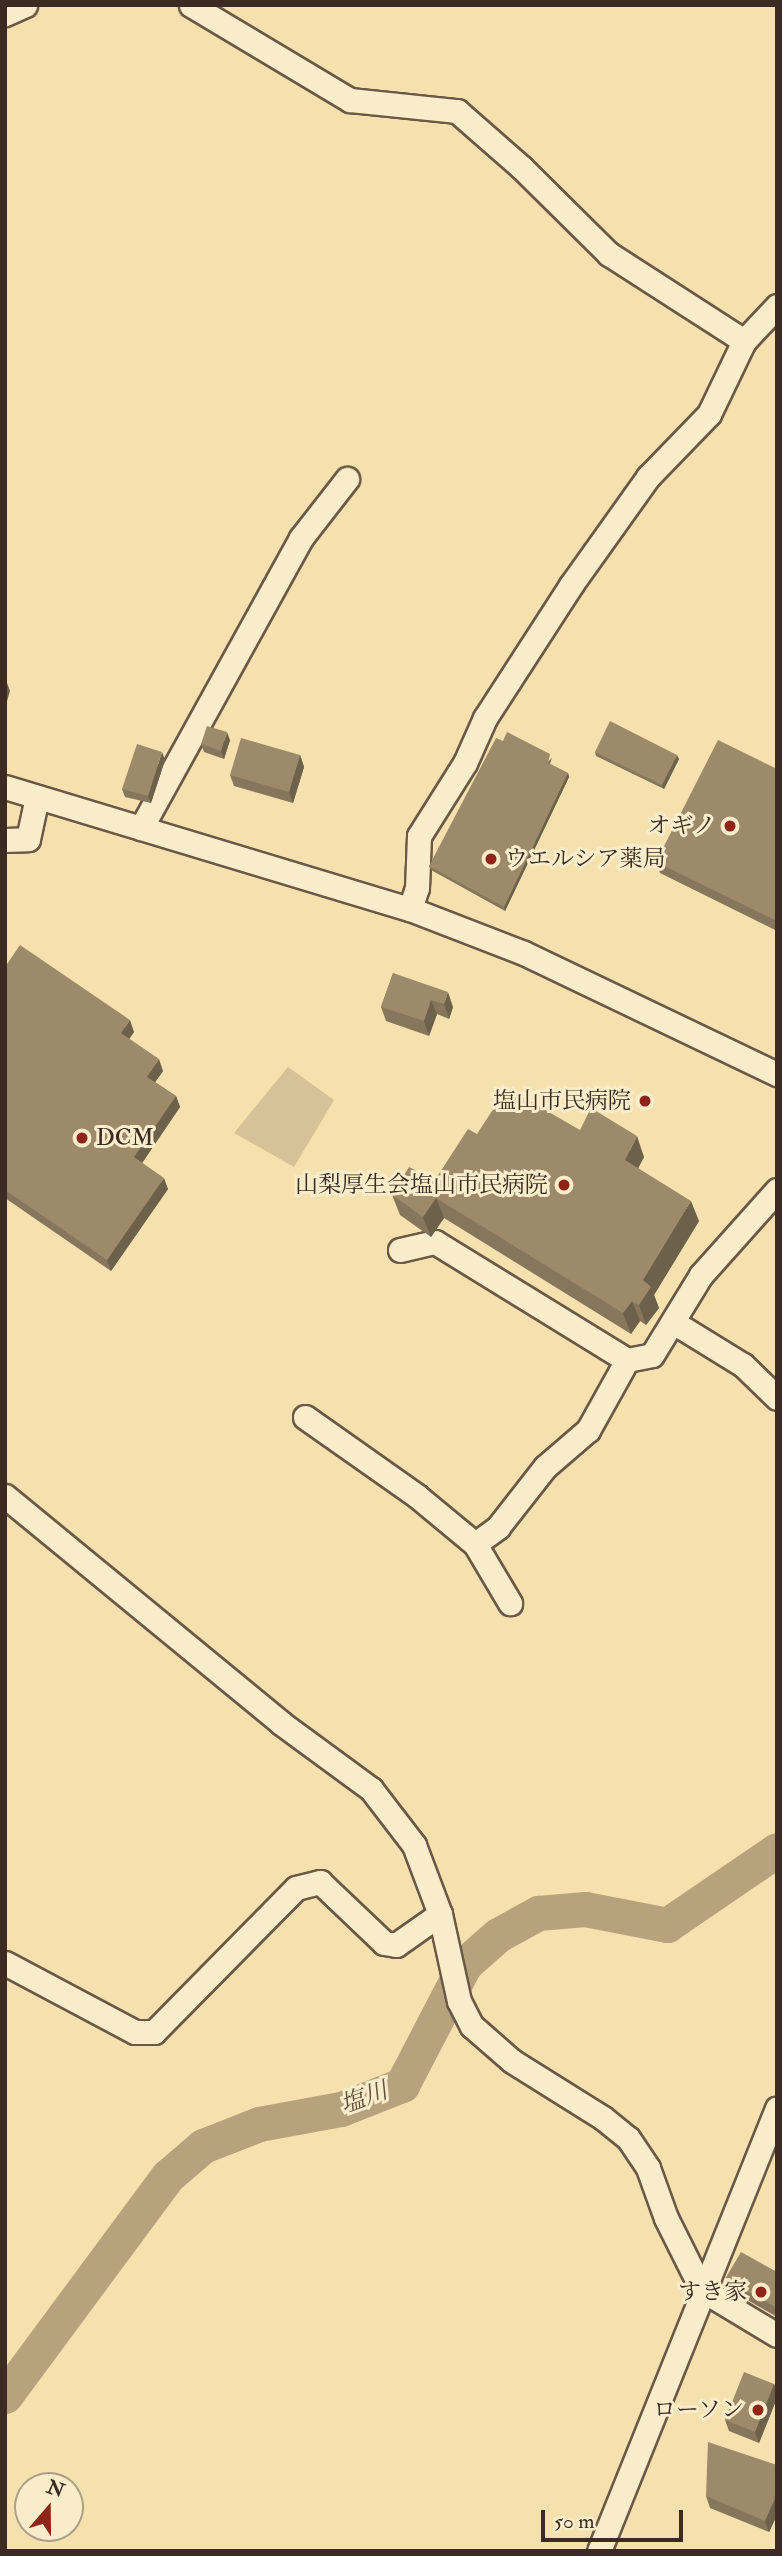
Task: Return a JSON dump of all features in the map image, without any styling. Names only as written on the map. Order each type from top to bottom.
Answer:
[{"type":"street","points":[[5,14],[25,5]]},
{"type":"street","points":[[191,5],[350,100],[457,111],[522,168],[609,254],[744,341]]},
{"type":"street","points":[[410,909],[417,888],[419,836],[465,764],[485,718],[648,477],[709,414],[744,341],[777,306]]},
{"type":"street","points":[[141,828],[301,538],[347,479]]},
{"type":"street","points":[[5,787],[410,909],[536,959],[777,1074]]},
{"type":"street","points":[[5,840],[28,839],[37,797]]},
{"type":"street","points":[[400,1250],[435,1242],[627,1360],[652,1355],[701,1275],[777,1190]]},
{"type":"street","points":[[673,1322],[743,1365],[777,1398]]},
{"type":"street","points":[[475,1544],[498,1527],[545,1467],[588,1430],[627,1360]]},
{"type":"street","points":[[305,1417],[417,1496],[475,1544],[510,1603]]},
{"type":"street","points":[[5,1496],[281,1723],[371,1789],[414,1845],[440,1914],[459,2001],[472,2026],[512,2061],[603,2118],[628,2138],[648,2168],[666,2218],[702,2290],[777,2335]]},
{"type":"street","points":[[5,1963],[135,2032],[154,2032],[296,1888],[320,1882],[384,1943],[396,1945],[440,1914]]},
{"type":"street","points":[[599,2551],[777,2108]]},
{"type":"shaded area","points":[[288,1067],[334,1100],[294,1167],[234,1133]]},
{"type":"building","points":[[610,721],[677,755],[662,785],[595,752]]},
{"type":"building","points":[[207,726],[227,732],[221,751],[201,744]]},
{"type":"building","points":[[507,732],[550,754],[548,763],[568,773],[504,907],[429,866],[496,738],[503,741]]},
{"type":"building","points":[[241,738],[300,755],[289,792],[230,775]]},
{"type":"building","name":"オギノ","points":[[718,740],[777,769],[777,921],[656,862]]},
{"type":"building","points":[[137,744],[162,752],[148,796],[122,789]]},
{"type":"building","name":"DCM","points":[[20,945],[130,1020],[121,1033],[159,1059],[147,1077],[176,1096],[134,1157],[164,1178],[107,1260],[5,1190],[5,967]]},
{"type":"building","points":[[393,973],[448,992],[444,1004],[431,1000],[424,1021],[381,1007]]},
{"type":"building","points":[[507,1088],[580,1130],[591,1108],[637,1136],[625,1160],[691,1201],[643,1280],[651,1287],[639,1305],[632,1301],[623,1313],[436,1198],[423,1217],[392,1195],[409,1167],[435,1180],[468,1129],[477,1134]]},
{"type":"building","points":[[741,2252],[777,2272],[777,2308],[725,2279]]},
{"type":"building","points":[[744,2372],[774,2384],[755,2432],[725,2420]]},
{"type":"building","points":[[708,2442],[777,2465],[777,2494],[765,2521],[706,2496]]},
{"type":"waterway","name":"塩川","points":[[5,2396],[168,2176],[203,2146],[259,2124],[341,2109],[402,2085],[465,1964],[498,1935],[538,1913],[585,1909],[667,1925],[777,1850]]},
{"type":"place","name":"オギノ","points":[[730,826]]},
{"type":"place","name":"ウエルシア薬局","points":[[491,859]]},
{"type":"place","name":"塩山市民病院","points":[[645,1101]]},
{"type":"place","name":"DCM","points":[[82,1138]]},
{"type":"place","name":"山梨厚生会塩山市民病院","points":[[564,1185]]},
{"type":"place","name":"すき家","points":[[761,2292]]},
{"type":"place","name":"ローソン","points":[[758,2410]]}]
